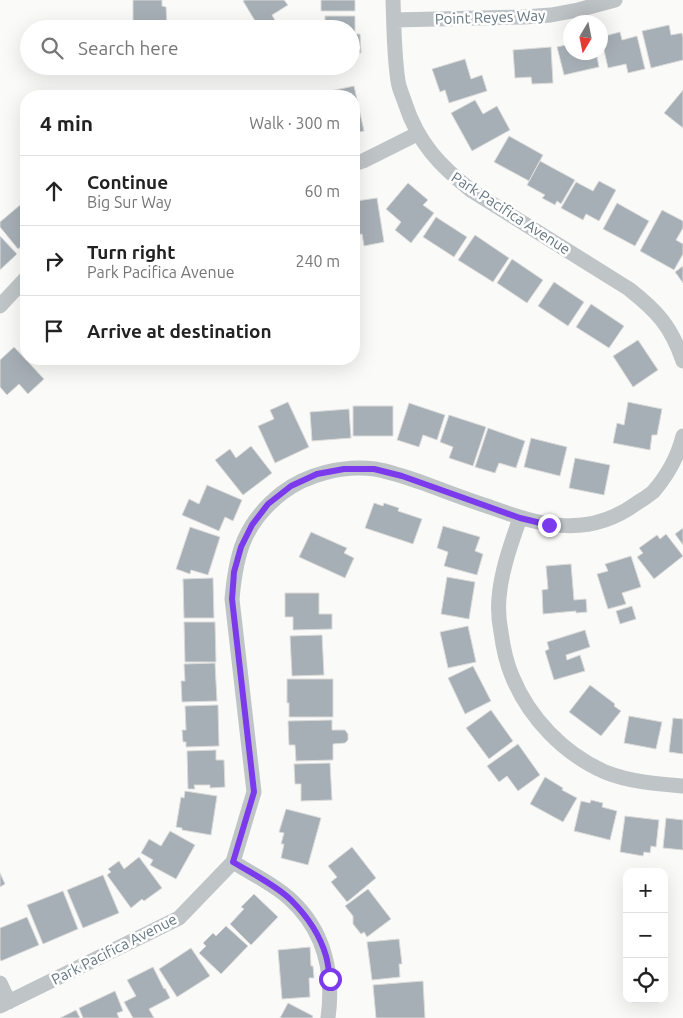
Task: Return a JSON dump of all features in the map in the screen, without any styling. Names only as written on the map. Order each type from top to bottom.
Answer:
[{"type":"street","name":"Park Pacifica Avenue","points":[[393,0],[398,83],[406,108],[418,134],[434,157],[451,175],[472,191],[629,289],[650,306],[667,325],[683,361]]},
{"type":"street","name":"Point Reyes Way","points":[[394,20],[551,15],[615,0]]},
{"type":"street","points":[[360,162],[418,134]]},
{"type":"street","points":[[0,306],[20,284]]},
{"type":"street","name":"Park Pacifica Avenue","points":[[5,1004],[179,918],[233,862],[254,792],[232,599],[234,572],[241,547],[248,532],[268,504],[291,486],[317,474],[344,469],[374,469],[402,476],[520,518],[549,525],[575,526],[602,522],[628,510],[652,493],[669,470],[683,436]]},
{"type":"street","points":[[520,518],[502,573],[498,599],[504,651],[512,676],[524,700],[540,723],[560,743],[597,768],[631,780],[683,786]]},
{"type":"street","points":[[233,862],[290,899],[317,934],[326,955],[330,979],[328,1018]]},
{"type":"street","points":[[0,982],[5,1004]]},
{"type":"building","points":[[133,0],[162,0],[162,6],[166,7],[167,20],[133,20]]},
{"type":"building","points":[[284,0],[288,5],[272,15],[275,20],[255,20],[243,1]]},
{"type":"building","points":[[321,0],[355,0],[355,11],[321,11]]},
{"type":"building","points":[[325,16],[355,16],[355,20],[325,20]]},
{"type":"building","points":[[669,25],[671,35],[682,33],[683,60],[651,68],[642,31]]},
{"type":"building","points":[[620,32],[622,40],[637,36],[645,69],[628,73],[626,64],[608,68],[606,60],[608,60],[608,35]]},
{"type":"building","points":[[563,46],[563,60],[598,60],[599,67],[564,75],[557,47]]},
{"type":"building","points":[[551,47],[553,83],[532,84],[531,77],[515,78],[513,50]]},
{"type":"building","points":[[465,59],[471,79],[482,75],[487,91],[449,103],[445,90],[440,92],[432,69]]},
{"type":"building","points":[[354,86],[355,90],[335,90]]},
{"type":"building","points":[[683,90],[683,128],[664,113]]},
{"type":"building","points":[[475,100],[483,114],[497,106],[510,130],[472,151],[451,113]]},
{"type":"building","points":[[360,113],[364,131],[360,132]]},
{"type":"building","points":[[509,136],[543,155],[529,181],[494,162]]},
{"type":"building","points":[[540,161],[575,180],[561,204],[557,201],[555,205],[542,198],[545,195],[527,185]]},
{"type":"building","points":[[599,181],[616,190],[599,221],[586,214],[583,220],[561,208],[576,182],[593,191]]},
{"type":"building","points":[[408,183],[428,200],[423,205],[434,213],[411,243],[395,230],[401,222],[386,209]]},
{"type":"building","points":[[377,198],[384,242],[364,246],[362,234],[360,234],[360,200]]},
{"type":"building","points":[[617,203],[649,221],[635,246],[603,229]]},
{"type":"building","points":[[20,205],[20,248],[18,249],[0,227],[0,222]]},
{"type":"building","points":[[662,210],[683,221],[683,228],[676,240],[683,244],[683,254],[674,270],[640,251]]},
{"type":"building","points":[[436,217],[467,237],[454,257],[423,237]]},
{"type":"building","points":[[475,235],[509,258],[493,282],[458,260]]},
{"type":"building","points":[[0,236],[17,254],[0,270]]},
{"type":"building","points":[[512,259],[543,280],[527,303],[497,283]]},
{"type":"building","points":[[683,266],[683,283],[675,272]]},
{"type":"building","points":[[554,282],[584,302],[568,326],[538,306]]},
{"type":"building","points":[[591,304],[624,326],[609,348],[576,327]]},
{"type":"building","points":[[638,340],[658,370],[633,387],[613,356]]},
{"type":"building","points":[[14,347],[20,353],[20,365],[31,365],[44,379],[28,394],[19,384],[7,395],[0,387],[0,360]]},
{"type":"building","points":[[288,402],[309,447],[275,463],[258,426],[274,419],[270,410]]},
{"type":"building","points":[[628,402],[662,409],[657,435],[652,435],[650,450],[613,443],[617,423],[624,425]]},
{"type":"building","points":[[409,403],[445,415],[437,440],[423,435],[419,447],[397,440]]},
{"type":"building","points":[[353,406],[393,406],[393,436],[353,436]]},
{"type":"building","points":[[349,409],[351,438],[312,441],[310,412]]},
{"type":"building","points":[[449,415],[486,427],[473,466],[449,458],[453,447],[440,442]]},
{"type":"building","points":[[488,428],[525,441],[516,468],[499,463],[495,473],[475,467]]},
{"type":"building","points":[[531,438],[567,447],[560,476],[524,467]]},
{"type":"building","points":[[251,446],[272,473],[243,495],[215,460],[230,449],[236,458]]},
{"type":"building","points":[[575,458],[610,465],[604,495],[569,488]]},
{"type":"building","points":[[207,485],[242,500],[233,521],[225,517],[219,531],[182,515],[189,499],[199,504]]},
{"type":"building","points":[[374,503],[383,506],[384,503],[399,508],[398,511],[422,519],[413,544],[365,528]]},
{"type":"building","points":[[443,526],[480,537],[475,551],[483,554],[477,575],[444,566],[448,552],[437,548]]},
{"type":"building","points":[[190,527],[220,537],[208,575],[191,570],[190,574],[176,569]]},
{"type":"building","points":[[683,528],[683,545],[675,534]]},
{"type":"building","points":[[311,532],[347,548],[344,553],[354,558],[345,578],[299,557]]},
{"type":"building","points":[[666,534],[683,556],[654,579],[637,557],[643,553],[639,548],[657,535],[660,539]]},
{"type":"building","points":[[631,556],[641,587],[622,593],[626,604],[608,609],[597,574],[608,571],[605,564]]},
{"type":"building","points":[[571,564],[574,600],[586,599],[587,612],[543,614],[542,590],[548,589],[546,566]]},
{"type":"building","points":[[447,577],[475,582],[469,619],[441,614]]},
{"type":"building","points":[[213,578],[214,618],[184,618],[183,579]]},
{"type":"building","points":[[285,593],[319,593],[319,614],[332,614],[332,629],[293,630],[293,617],[285,617]]},
{"type":"building","points":[[632,606],[636,619],[620,624],[616,611]]},
{"type":"building","points":[[184,622],[215,622],[216,662],[185,662]]},
{"type":"building","points":[[468,626],[476,662],[448,668],[440,632]]},
{"type":"building","points":[[585,630],[590,647],[566,655],[567,660],[580,655],[585,671],[554,680],[545,651],[549,649],[547,642]]},
{"type":"building","points":[[322,635],[324,675],[292,676],[290,636]]},
{"type":"building","points":[[215,663],[217,701],[182,702],[181,681],[185,681],[184,664]]},
{"type":"building","points":[[473,666],[491,701],[465,714],[448,678]]},
{"type":"building","points":[[287,679],[333,679],[333,717],[289,717]]},
{"type":"building","points":[[590,685],[615,704],[614,706],[621,711],[601,736],[569,712]]},
{"type":"building","points":[[218,705],[219,746],[186,747],[186,742],[183,742],[182,730],[186,730],[185,706]]},
{"type":"building","points":[[491,710],[513,741],[489,759],[466,728]]},
{"type":"building","points":[[629,716],[662,722],[656,749],[624,743]]},
{"type":"building","points":[[673,718],[683,719],[683,754],[669,752]]},
{"type":"building","points":[[332,720],[332,730],[345,730],[348,734],[348,740],[345,743],[333,744],[333,760],[296,761],[295,745],[289,745],[288,721]]},
{"type":"building","points":[[518,744],[540,775],[518,791],[507,776],[499,782],[487,766]]},
{"type":"building","points":[[216,750],[216,760],[224,760],[225,787],[210,788],[210,785],[194,785],[195,789],[188,789],[187,751]]},
{"type":"building","points":[[330,763],[332,800],[301,801],[301,784],[295,784],[294,764]]},
{"type":"building","points":[[545,777],[563,788],[562,790],[577,798],[563,822],[530,804]]},
{"type":"building","points":[[185,791],[217,796],[211,835],[182,830],[182,828],[176,827],[181,797],[184,798]]},
{"type":"building","points":[[591,800],[603,803],[602,807],[617,811],[610,840],[574,831],[581,801],[590,803]]},
{"type":"building","points":[[286,809],[321,818],[308,865],[281,858],[284,844],[281,844],[284,833],[279,832]]},
{"type":"building","points":[[625,816],[659,820],[656,847],[651,846],[650,853],[644,852],[643,856],[620,852]]},
{"type":"building","points":[[666,818],[683,820],[683,850],[663,848]]},
{"type":"building","points":[[170,831],[195,845],[176,879],[150,865],[153,860],[141,853],[149,839],[161,846]]},
{"type":"building","points":[[352,847],[376,878],[347,902],[331,882],[337,877],[328,866]]},
{"type":"building","points":[[139,857],[162,888],[144,901],[142,899],[131,908],[107,875],[111,872],[108,869],[119,861],[124,869]]},
{"type":"building","points":[[0,873],[5,884],[0,887]]},
{"type":"building","points":[[103,875],[119,913],[83,928],[67,890]]},
{"type":"building","points":[[368,889],[391,919],[367,937],[364,932],[361,934],[353,924],[353,916],[345,906]]},
{"type":"building","points":[[63,891],[78,929],[43,944],[27,905]]},
{"type":"building","points":[[254,894],[278,917],[251,945],[230,924],[244,909],[241,907]]},
{"type":"building","points":[[27,917],[39,945],[1,961],[0,928]]},
{"type":"building","points":[[226,926],[248,946],[221,974],[199,953],[206,946],[203,943],[213,933],[216,936]]},
{"type":"building","points":[[399,939],[402,964],[399,964],[400,977],[372,980],[367,942]]},
{"type":"building","points":[[310,947],[314,978],[309,978],[310,997],[282,999],[278,950]]},
{"type":"building","points":[[191,948],[210,976],[177,997],[159,969]]},
{"type":"building","points":[[153,967],[170,998],[149,1009],[154,1018],[133,1018],[124,1002],[136,996],[127,980]]},
{"type":"building","points":[[423,981],[425,1018],[376,1018],[373,985]]},
{"type":"building","points":[[115,991],[123,1011],[117,1013],[119,1018],[83,1018],[79,1008]]},
{"type":"building","points":[[288,1003],[313,1016],[312,1018],[280,1018]]},
{"type":"building","points":[[76,1010],[80,1018],[60,1018]]},
{"type":"route","points":[[330,979],[326,955],[317,934],[304,915],[290,899],[233,862],[254,792],[232,599],[234,572],[241,547],[252,525],[268,504],[291,486],[317,474],[344,469],[374,469],[402,476],[520,518],[549,525]]}]
